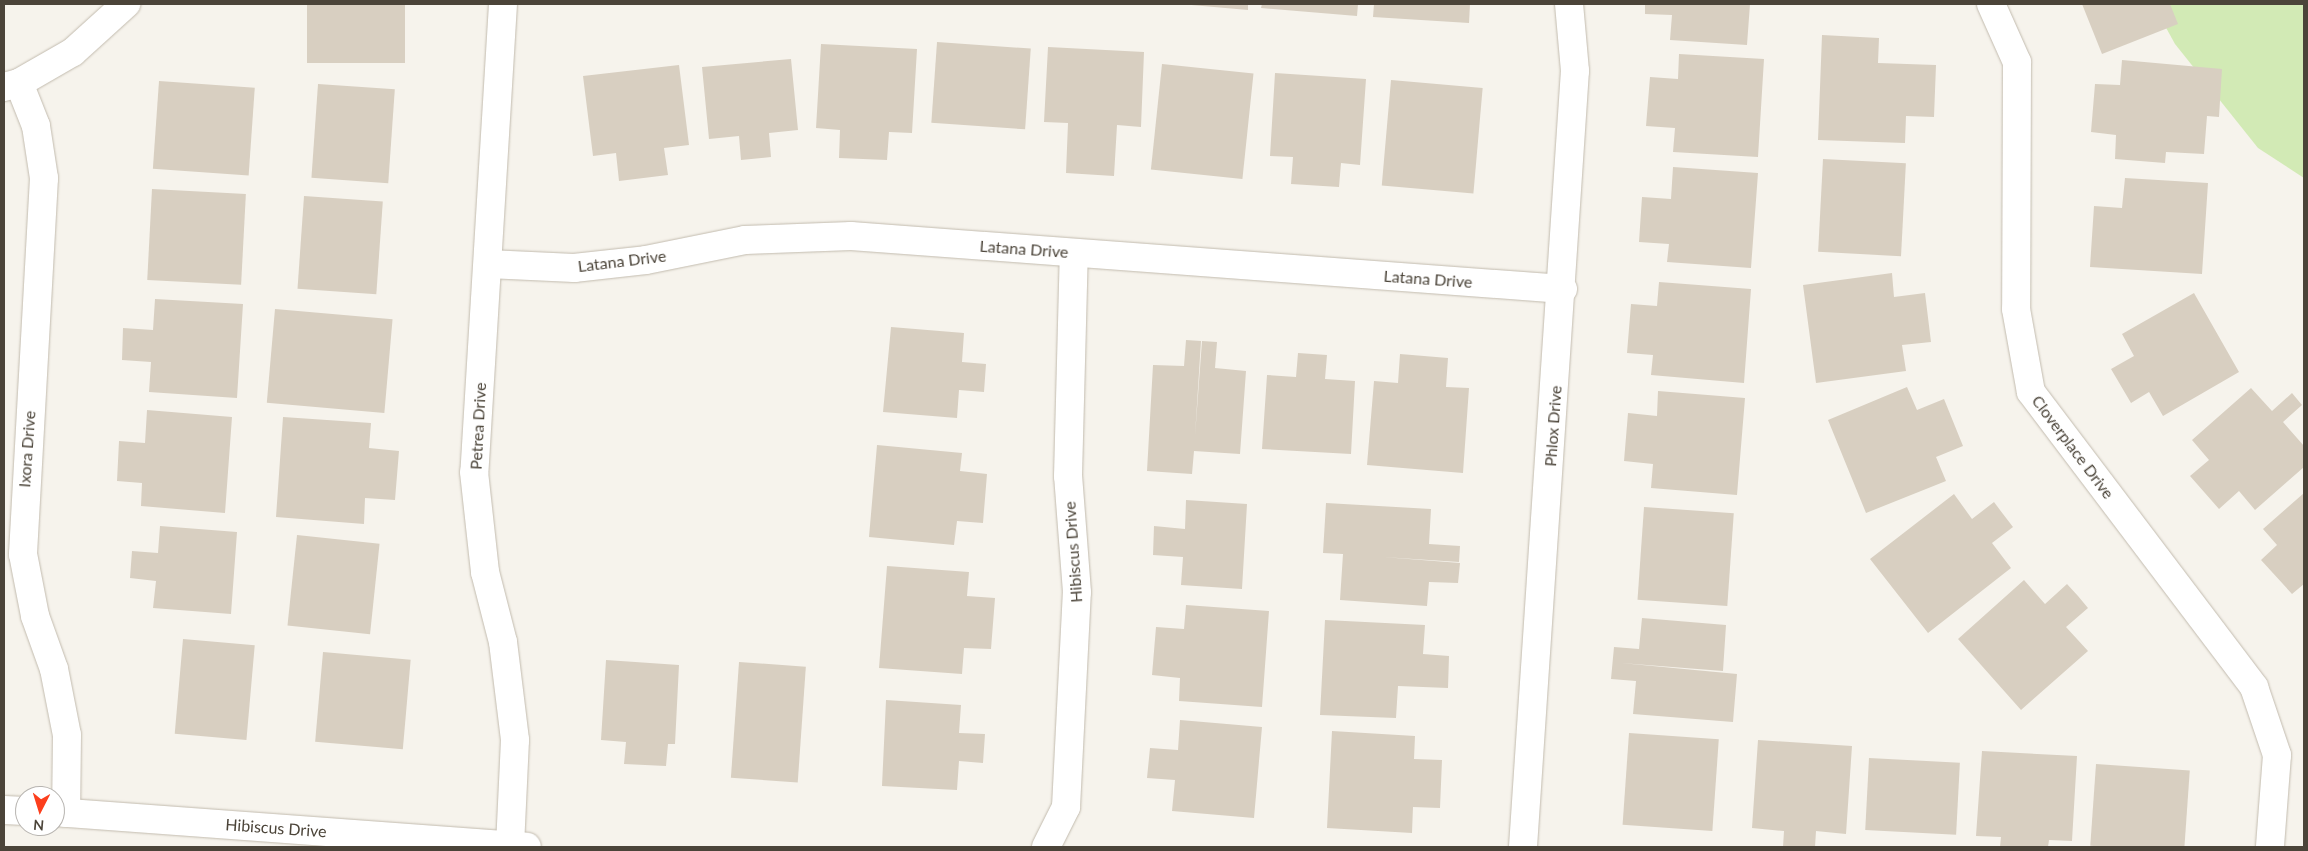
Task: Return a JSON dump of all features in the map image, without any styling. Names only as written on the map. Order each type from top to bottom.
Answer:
[{"type":"street","points":[[12,85],[73,52],[126,4]]},
{"type":"street","name":"Petrea Drive","points":[[503,4],[474,472],[485,572],[503,642],[514,740],[519,847]]},
{"type":"street","name":"Phlox Drive","points":[[1522,847],[1563,289],[1575,71],[1569,4]]},
{"type":"street","name":"Cloverplace Drive","points":[[1992,4],[2017,62],[2016,309],[2031,392],[2254,687],[2277,755],[2270,847]]},
{"type":"street","name":"Ixora Drive","points":[[12,85],[36,126],[44,178],[23,554],[35,616],[54,669],[67,735],[62,786]]},
{"type":"street","name":"Latana Drive","points":[[488,264],[574,268],[646,260],[745,240],[851,236],[1563,289]]},
{"type":"street","name":"Hibiscus Drive","points":[[1046,847],[1066,807],[1077,592],[1068,476],[1074,253]]},
{"type":"street","name":"Hibiscus Drive","points":[[65,812],[519,847]]},
{"type":"green space","points":[[2153,4],[2304,4],[2304,178],[2258,148],[2175,44]]},
{"type":"building","points":[[307,4],[405,4],[405,63],[307,63]]},
{"type":"building","points":[[1180,4],[1248,4],[1248,10]]},
{"type":"building","points":[[1262,4],[1358,4],[1357,16],[1261,8]]},
{"type":"building","points":[[1374,4],[1470,4],[1469,23],[1373,17]]},
{"type":"building","points":[[1645,4],[1750,4],[1747,45],[1670,40],[1672,15],[1645,14]]},
{"type":"building","points":[[2082,4],[2170,4],[2178,24],[2102,54]]},
{"type":"building","points":[[1822,35],[1879,38],[1878,63],[1936,65],[1934,117],[1906,116],[1905,143],[1818,140]]},
{"type":"building","points":[[937,42],[1031,49],[1025,129],[931,123]]},
{"type":"building","points":[[821,44],[917,49],[912,133],[889,132],[887,160],[839,158],[840,130],[816,128]]},
{"type":"building","points":[[1048,47],[1144,52],[1141,127],[1117,125],[1114,176],[1066,173],[1068,123],[1044,122]]},
{"type":"building","points":[[1679,54],[1764,59],[1758,157],[1673,152],[1675,128],[1646,126],[1650,77],[1678,79]]},
{"type":"building","points":[[791,59],[798,130],[769,133],[771,157],[741,160],[739,136],[709,139],[702,67]]},
{"type":"building","points":[[2122,60],[2222,69],[2219,117],[2207,116],[2204,154],[2166,152],[2165,163],[2115,159],[2116,135],[2091,132],[2095,84],[2120,85]]},
{"type":"building","points":[[1162,64],[1253,74],[1242,179],[1151,169]]},
{"type":"building","points":[[679,65],[689,145],[664,148],[668,175],[619,181],[616,153],[593,156],[583,76]]},
{"type":"building","points":[[1275,73],[1366,79],[1360,165],[1341,163],[1339,187],[1291,184],[1293,157],[1270,156]]},
{"type":"building","points":[[1391,80],[1483,88],[1473,194],[1382,186]]},
{"type":"building","points":[[159,81],[255,88],[249,175],[153,169]]},
{"type":"building","points":[[318,84],[395,89],[388,183],[311,178]]},
{"type":"building","points":[[1823,159],[1906,163],[1901,256],[1818,252]]},
{"type":"building","points":[[1673,167],[1758,173],[1751,268],[1667,262],[1669,244],[1639,242],[1642,197],[1671,199]]},
{"type":"building","points":[[2125,178],[2208,183],[2202,274],[2090,267],[2094,206],[2122,208]]},
{"type":"building","points":[[152,189],[246,194],[241,285],[147,280]]},
{"type":"building","points":[[304,196],[383,202],[376,294],[298,289]]},
{"type":"building","points":[[1892,273],[1894,297],[1925,293],[1931,342],[1902,345],[1906,371],[1816,383],[1803,285]]},
{"type":"building","points":[[1659,282],[1751,289],[1744,383],[1651,375],[1653,355],[1627,353],[1631,304],[1657,306]]},
{"type":"building","points":[[2194,293],[2239,372],[2163,416],[2149,392],[2131,403],[2111,369],[2134,356],[2122,334]]},
{"type":"building","points":[[155,299],[243,304],[237,398],[149,392],[151,362],[122,360],[123,328],[153,330]]},
{"type":"building","points":[[275,309],[393,319],[384,413],[267,403]]},
{"type":"building","points":[[891,327],[964,333],[962,362],[986,364],[984,392],[959,390],[957,418],[883,412]]},
{"type":"building","points":[[1186,340],[1201,341],[1195,436],[1202,341],[1217,342],[1215,368],[1246,371],[1240,454],[1194,451],[1192,474],[1147,471],[1153,365],[1184,366]]},
{"type":"building","points":[[1298,353],[1327,355],[1325,379],[1355,381],[1351,454],[1262,449],[1267,375],[1296,377]]},
{"type":"building","points":[[1400,354],[1448,358],[1446,387],[1469,388],[1463,473],[1367,465],[1374,381],[1398,383]]},
{"type":"building","points":[[1907,387],[1917,410],[1944,399],[1963,446],[1936,457],[1946,481],[1866,513],[1828,420]]},
{"type":"building","points":[[2251,388],[2272,411],[2292,393],[2302,405],[2283,422],[2304,446],[2304,467],[2255,510],[2239,491],[2219,509],[2190,476],[2209,460],[2192,440]]},
{"type":"building","points":[[1658,391],[1745,398],[1737,495],[1651,488],[1653,464],[1624,461],[1628,413],[1657,416]]},
{"type":"building","points":[[147,410],[232,417],[225,513],[141,506],[142,483],[117,481],[119,441],[145,443]]},
{"type":"building","points":[[283,417],[371,423],[369,448],[399,451],[395,500],[365,498],[364,524],[276,517]]},
{"type":"building","points":[[877,445],[962,453],[960,471],[987,474],[983,523],[957,521],[954,545],[869,537]]},
{"type":"building","points":[[2304,493],[2304,584],[2292,594],[2261,560],[2277,545],[2263,529]]},
{"type":"building","points":[[1954,494],[1972,519],[1994,502],[2013,527],[1992,543],[2011,568],[1928,633],[1870,559]]},
{"type":"building","points":[[1186,500],[1247,504],[1242,589],[1181,585],[1183,557],[1153,555],[1154,526],[1185,529]]},
{"type":"building","points":[[1326,503],[1431,509],[1429,544],[1460,546],[1459,562],[1383,557],[1460,563],[1458,583],[1429,582],[1427,606],[1340,600],[1343,554],[1323,553]]},
{"type":"building","points":[[1644,507],[1734,513],[1727,606],[1638,600]]},
{"type":"building","points":[[160,526],[237,532],[231,614],[153,608],[156,581],[130,578],[132,551],[158,553]]},
{"type":"building","points":[[297,535],[380,544],[370,634],[287,626]]},
{"type":"building","points":[[887,566],[969,572],[967,596],[995,598],[991,649],[964,648],[962,674],[879,668]]},
{"type":"building","points":[[2024,580],[2045,604],[2067,584],[2078,596],[2088,608],[2066,627],[2088,651],[2021,710],[1958,639]]},
{"type":"building","points":[[1186,605],[1269,611],[1262,707],[1179,701],[1180,678],[1152,675],[1156,627],[1184,629]]},
{"type":"building","points":[[1642,618],[1726,625],[1723,671],[1621,663],[1737,674],[1733,722],[1633,714],[1636,681],[1611,679],[1614,647],[1639,649]]},
{"type":"building","points":[[1325,620],[1425,625],[1423,654],[1449,656],[1448,688],[1398,686],[1396,718],[1320,715]]},
{"type":"building","points":[[183,639],[255,645],[246,740],[175,734]]},
{"type":"building","points":[[323,652],[411,660],[403,749],[315,742]]},
{"type":"building","points":[[606,660],[679,665],[675,744],[668,744],[666,766],[624,764],[626,742],[601,740]]},
{"type":"building","points":[[739,662],[806,667],[798,782],[731,778]]},
{"type":"building","points":[[886,700],[961,705],[959,733],[985,734],[983,763],[959,761],[957,790],[882,786]]},
{"type":"building","points":[[1180,720],[1262,727],[1254,818],[1172,811],[1175,780],[1147,778],[1150,748],[1178,750]]},
{"type":"building","points":[[1332,731],[1415,736],[1414,759],[1442,760],[1440,808],[1413,807],[1412,833],[1327,828]]},
{"type":"building","points":[[1629,733],[1719,739],[1712,831],[1623,825]]},
{"type":"building","points":[[1758,740],[1852,746],[1846,834],[1816,831],[1815,847],[1783,847],[1784,831],[1752,828]]},
{"type":"building","points":[[1982,751],[2077,756],[2072,841],[2049,840],[2048,847],[2000,847],[2001,837],[1976,836]]},
{"type":"building","points":[[1869,758],[1960,763],[1956,835],[1865,830]]},
{"type":"building","points":[[2096,764],[2190,771],[2184,847],[2090,846]]}]
